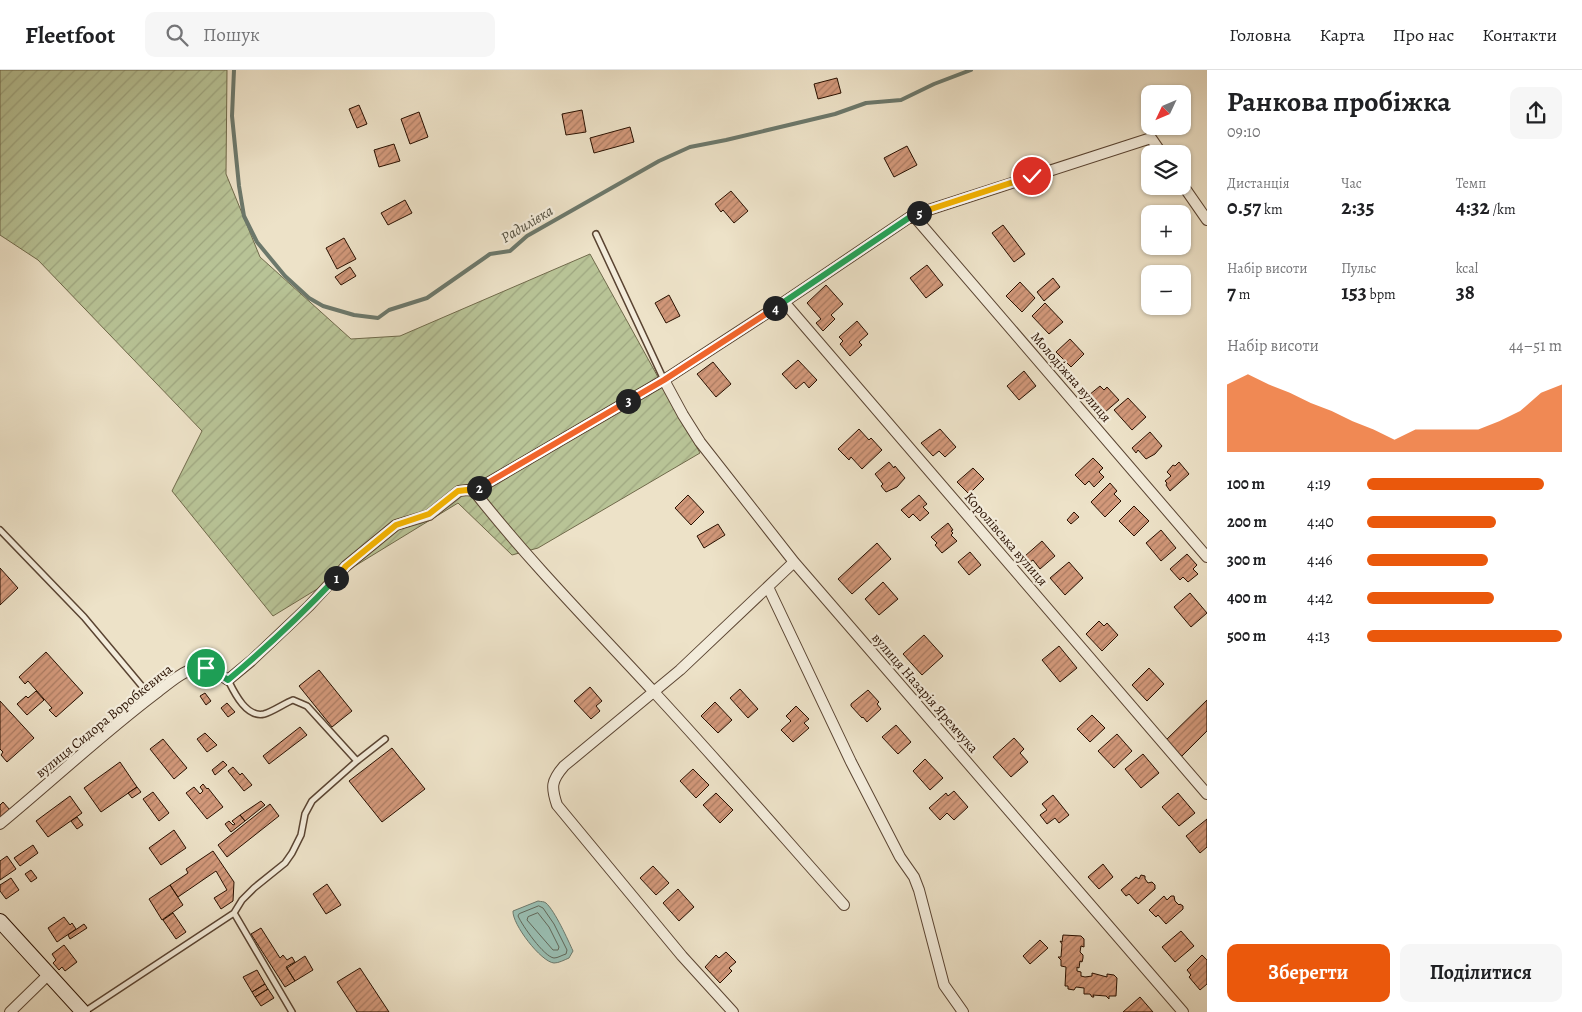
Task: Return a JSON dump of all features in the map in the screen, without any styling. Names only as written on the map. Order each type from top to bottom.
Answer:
[{"type":"main road","points":[[0,921],[84,1012]]},
{"type":"street","points":[[228,680],[303,612],[346,566],[396,525],[429,514],[458,491],[474,491],[664,380],[913,215],[1151,138],[1156,145]]},
{"type":"street","points":[[1190,195],[1207,220]]},
{"type":"street","name":"Молодіжна вулиця","points":[[913,215],[1207,557]]},
{"type":"street","name":"Королівська вулиця","points":[[784,302],[1207,794]]},
{"type":"street","name":"вулиця Назарія Яремчука","points":[[664,380],[700,442],[794,562],[1183,1012]]},
{"type":"street","points":[[474,491],[506,532],[575,609],[654,691],[844,905]]},
{"type":"street","points":[[733,1012],[682,956],[557,805],[552,790],[555,777],[564,766],[680,670],[794,562]]},
{"type":"street","points":[[768,587],[851,762],[900,857],[916,883],[944,986],[962,1012]]},
{"type":"street","name":"вулиця Сидора Воробкевича","points":[[0,824],[152,697],[187,671],[198,667],[216,672],[228,680]]},
{"type":"street","points":[[10,1012],[48,974]]},
{"type":"lane","points":[[596,234],[664,380]]},
{"type":"lane","points":[[0,530],[84,617],[152,697]]},
{"type":"lane","points":[[228,680],[236,697],[250,711],[263,714],[293,700],[307,706],[356,761]]},
{"type":"lane","points":[[84,1012],[234,913],[242,900],[285,863],[292,853],[301,835],[305,814],[312,801],[356,761],[385,739]]},
{"type":"lane","points":[[234,913],[292,1012]]},
{"type":"green space","points":[[0,70],[227,70],[226,174],[260,257],[351,339],[400,336],[590,254],[700,453],[538,548],[512,555],[458,503],[273,616],[172,491],[202,431],[38,260],[0,235]]},
{"type":"water","points":[[538,901],[546,903],[550,907],[565,933],[573,951],[569,958],[556,963],[548,961],[528,942],[517,924],[513,911]]},
{"type":"building","points":[[837,78],[841,93],[818,99],[814,84]]},
{"type":"building","points":[[359,105],[367,124],[357,128],[349,109]]},
{"type":"building","points":[[582,110],[586,132],[566,135],[562,114]]},
{"type":"building","points":[[419,112],[428,137],[410,144],[401,119]]},
{"type":"building","points":[[630,127],[634,142],[594,153],[590,138]]},
{"type":"building","points":[[394,144],[400,161],[379,167],[374,150]]},
{"type":"building","points":[[907,146],[917,165],[894,177],[884,158]]},
{"type":"building","points":[[731,191],[748,211],[734,223],[715,204]]},
{"type":"building","points":[[405,200],[412,213],[388,225],[381,213]]},
{"type":"building","points":[[1003,225],[1025,254],[1014,262],[992,233]]},
{"type":"building","points":[[344,238],[356,259],[337,269],[326,248]]},
{"type":"building","points":[[927,265],[943,285],[926,298],[910,278]]},
{"type":"building","points":[[350,267],[356,276],[341,285],[335,277]]},
{"type":"building","points":[[1053,278],[1060,287],[1044,301],[1037,292]]},
{"type":"building","points":[[1020,282],[1035,298],[1022,312],[1006,296]]},
{"type":"building","points":[[826,285],[843,304],[831,315],[835,319],[823,331],[816,323],[821,319],[807,303]]},
{"type":"building","points":[[669,295],[680,316],[666,323],[655,303]]},
{"type":"building","points":[[1045,303],[1063,322],[1049,334],[1032,316]]},
{"type":"building","points":[[857,321],[868,334],[859,342],[862,345],[850,356],[840,344],[843,341],[839,337]]},
{"type":"building","points":[[1070,339],[1084,354],[1071,367],[1056,352]]},
{"type":"building","points":[[798,360],[817,380],[809,388],[804,382],[796,389],[782,374]]},
{"type":"building","points":[[713,362],[731,384],[716,397],[697,374]]},
{"type":"building","points":[[1024,371],[1036,386],[1019,400],[1007,386]]},
{"type":"building","points":[[1100,386],[1104,390],[1107,387],[1119,400],[1104,413],[1089,395]]},
{"type":"building","points":[[1128,398],[1146,417],[1132,430],[1114,410]]},
{"type":"building","points":[[859,429],[882,450],[862,469],[851,457],[849,460],[838,449]]},
{"type":"building","points":[[940,429],[956,447],[945,457],[939,451],[933,456],[921,443]]},
{"type":"building","points":[[1150,432],[1162,446],[1155,454],[1146,459],[1138,450],[1136,453],[1132,448]]},
{"type":"building","points":[[1093,458],[1103,468],[1099,472],[1104,477],[1094,487],[1089,481],[1085,485],[1075,475]]},
{"type":"building","points":[[889,462],[905,478],[897,487],[886,492],[881,486],[883,484],[875,474]]},
{"type":"building","points":[[1179,462],[1189,474],[1170,491],[1165,481],[1171,476],[1167,472],[1173,465],[1175,466]]},
{"type":"building","points":[[973,468],[984,479],[969,494],[957,482]]},
{"type":"building","points":[[1110,483],[1117,491],[1114,494],[1121,501],[1105,517],[1091,502]]},
{"type":"building","points":[[688,495],[704,512],[691,525],[675,508]]},
{"type":"building","points":[[919,495],[927,504],[923,507],[929,513],[920,521],[913,514],[909,518],[901,510]]},
{"type":"building","points":[[1134,506],[1149,521],[1134,536],[1119,521]]},
{"type":"building","points":[[1074,512],[1079,517],[1071,524],[1067,520]]},
{"type":"building","points":[[948,523],[953,530],[951,535],[957,541],[942,553],[935,545],[937,543],[931,537]]},
{"type":"building","points":[[718,524],[725,535],[704,548],[697,536]]},
{"type":"building","points":[[1161,530],[1176,548],[1161,561],[1146,543]]},
{"type":"building","points":[[1042,541],[1055,556],[1040,569],[1033,560],[1030,562],[1025,556]]},
{"type":"building","points":[[877,543],[891,559],[852,594],[838,579]]},
{"type":"building","points":[[970,552],[981,565],[969,575],[958,562]]},
{"type":"building","points":[[1187,554],[1197,565],[1193,569],[1198,574],[1188,582],[1183,577],[1180,580],[1170,569]]},
{"type":"building","points":[[1069,562],[1083,578],[1065,595],[1050,578]]},
{"type":"building","points":[[0,568],[18,588],[0,605]]},
{"type":"building","points":[[883,582],[898,599],[879,615],[865,599]]},
{"type":"building","points":[[1190,593],[1207,613],[1191,627],[1174,607]]},
{"type":"building","points":[[1099,621],[1104,626],[1107,623],[1118,635],[1102,651],[1086,634]]},
{"type":"building","points":[[924,635],[943,656],[922,675],[903,654]]},
{"type":"building","points":[[1059,646],[1077,668],[1060,682],[1042,660]]},
{"type":"building","points":[[46,652],[83,693],[56,717],[49,710],[52,708],[28,681],[25,684],[19,677]]},
{"type":"building","points":[[1149,668],[1164,684],[1147,701],[1132,685]]},
{"type":"building","points":[[319,670],[352,711],[332,727],[299,686]]},
{"type":"building","points":[[590,687],[602,701],[596,706],[600,711],[591,719],[574,701]]},
{"type":"building","points":[[740,689],[758,709],[748,718],[730,698]]},
{"type":"building","points":[[868,690],[879,702],[877,704],[881,709],[867,722],[851,704]]},
{"type":"building","points":[[36,691],[44,700],[27,715],[17,704],[26,696],[28,698]]},
{"type":"building","points":[[205,693],[211,701],[206,705],[200,696]]},
{"type":"building","points":[[1207,700],[1207,731],[1182,756],[1166,740]]},
{"type":"building","points":[[0,701],[34,738],[7,762],[1,755],[3,752],[0,749]]},
{"type":"building","points":[[715,702],[732,720],[718,733],[701,716]]},
{"type":"building","points":[[227,703],[235,712],[228,717],[221,708]]},
{"type":"building","points":[[796,706],[809,719],[804,723],[809,728],[793,742],[781,730],[791,721],[786,716]]},
{"type":"building","points":[[1092,715],[1105,728],[1090,742],[1077,729]]},
{"type":"building","points":[[896,725],[911,742],[898,754],[882,737]]},
{"type":"building","points":[[300,727],[307,735],[269,764],[263,756]]},
{"type":"building","points":[[205,733],[217,745],[207,752],[197,739]]},
{"type":"building","points":[[1117,734],[1132,751],[1114,768],[1098,751]]},
{"type":"building","points":[[1014,738],[1024,749],[1020,753],[1028,762],[1011,777],[993,757]]},
{"type":"building","points":[[163,739],[187,768],[174,779],[150,749]]},
{"type":"building","points":[[392,748],[425,789],[382,822],[349,781]]},
{"type":"building","points":[[1143,754],[1159,773],[1141,788],[1125,769]]},
{"type":"building","points":[[925,759],[943,778],[930,790],[913,771]]},
{"type":"building","points":[[223,761],[227,765],[215,775],[212,770]]},
{"type":"building","points":[[120,762],[137,787],[101,812],[84,788]]},
{"type":"building","points":[[233,767],[240,775],[242,773],[252,785],[244,791],[228,771]]},
{"type":"building","points":[[693,769],[709,785],[696,798],[680,781]]},
{"type":"building","points":[[203,784],[223,807],[207,819],[186,793],[194,787],[200,794],[203,791],[200,787]]},
{"type":"building","points":[[137,787],[141,792],[132,798],[128,793]]},
{"type":"building","points":[[954,791],[968,807],[954,820],[947,813],[940,820],[929,808],[946,793],[948,796]]},
{"type":"building","points":[[153,792],[169,813],[159,821],[143,799]]},
{"type":"building","points":[[716,793],[733,810],[720,823],[703,805]]},
{"type":"building","points":[[1178,793],[1195,813],[1179,826],[1162,807]]},
{"type":"building","points":[[1053,795],[1069,815],[1059,823],[1055,818],[1047,824],[1040,815],[1047,810],[1042,804]]},
{"type":"building","points":[[70,796],[82,813],[48,837],[36,821]]},
{"type":"building","points":[[261,801],[265,805],[245,821],[240,815]]},
{"type":"building","points":[[3,802],[10,810],[0,819],[0,805]]},
{"type":"building","points":[[270,804],[279,816],[227,857],[218,845]]},
{"type":"building","points":[[240,815],[245,821],[231,832],[225,824],[229,821],[233,825],[235,824],[232,821]]},
{"type":"building","points":[[77,817],[83,825],[77,829],[71,821]]},
{"type":"building","points":[[1207,819],[1207,847],[1200,853],[1186,836]]},
{"type":"building","points":[[174,830],[186,848],[161,865],[149,848]]},
{"type":"building","points":[[33,845],[38,853],[20,866],[14,858]]},
{"type":"building","points":[[213,851],[234,882],[233,901],[221,909],[214,898],[227,890],[216,871],[178,897],[170,885],[188,873],[186,869]]},
{"type":"building","points":[[7,856],[16,869],[0,880],[0,861]]},
{"type":"building","points":[[1103,864],[1113,877],[1099,889],[1088,877]]},
{"type":"building","points":[[653,866],[669,883],[656,895],[640,878]]},
{"type":"building","points":[[31,870],[37,878],[31,882],[25,874]]},
{"type":"building","points":[[1141,875],[1145,876],[1148,883],[1152,882],[1155,885],[1155,889],[1138,904],[1129,894],[1126,896],[1121,890],[1136,877],[1139,879]]},
{"type":"building","points":[[11,878],[19,890],[6,899],[0,891],[0,885]]},
{"type":"building","points":[[327,884],[341,905],[326,914],[313,894]]},
{"type":"building","points":[[170,885],[183,905],[162,920],[149,899]]},
{"type":"building","points":[[678,889],[694,907],[679,921],[663,903]]},
{"type":"building","points":[[1164,896],[1167,900],[1174,896],[1175,901],[1183,906],[1183,909],[1166,924],[1158,915],[1156,917],[1149,910]]},
{"type":"building","points":[[173,913],[186,932],[176,939],[163,920]]},
{"type":"building","points":[[64,917],[76,929],[57,942],[48,928]]},
{"type":"building","points":[[84,924],[87,928],[70,939],[68,935]]},
{"type":"building","points":[[261,928],[280,958],[283,955],[287,960],[292,957],[295,962],[286,967],[295,981],[285,987],[251,934]]},
{"type":"building","points":[[1181,931],[1194,946],[1175,962],[1162,947]]},
{"type":"building","points":[[1063,935],[1081,936],[1084,939],[1084,947],[1081,946],[1080,952],[1083,955],[1082,962],[1080,961],[1079,968],[1077,967],[1077,971],[1081,972],[1081,976],[1092,976],[1092,973],[1107,977],[1107,974],[1114,975],[1117,978],[1116,996],[1109,996],[1109,999],[1106,996],[1093,995],[1094,997],[1092,997],[1090,994],[1084,994],[1084,988],[1076,987],[1074,990],[1068,989],[1068,986],[1065,986],[1066,967],[1061,966],[1061,960],[1058,957],[1061,957],[1062,944],[1060,941],[1062,942]]},
{"type":"building","points":[[1040,940],[1048,948],[1030,964],[1023,956]]},
{"type":"building","points":[[64,945],[77,962],[65,971],[62,967],[59,970],[53,963],[56,960],[52,954]]},
{"type":"building","points":[[726,952],[736,962],[729,968],[732,971],[720,983],[705,967],[716,955],[719,958]]},
{"type":"building","points":[[1202,955],[1207,960],[1207,984],[1200,990],[1189,977],[1191,975],[1187,970]]},
{"type":"building","points":[[305,956],[313,970],[295,981],[287,968]]},
{"type":"building","points":[[360,968],[389,1012],[357,1012],[337,982]]},
{"type":"building","points":[[257,970],[265,984],[252,992],[243,977]]},
{"type":"building","points":[[265,984],[268,989],[255,997],[252,992]]},
{"type":"building","points":[[268,989],[274,998],[261,1006],[255,997]]},
{"type":"building","points":[[1140,997],[1153,1012],[1123,1012]]},
{"type":"waterway","name":"Радилівка","points":[[234,70],[232,116],[239,186],[244,216],[257,242],[285,276],[309,298],[323,306],[354,315],[378,318],[389,310],[427,298],[490,254],[510,251],[527,236],[659,161],[690,147],[835,114],[866,103],[901,100],[934,84],[971,70]]},
{"type":"route","points":[[206,668],[228,680],[309,606],[346,566],[396,525],[429,514],[458,491],[474,491],[664,380],[913,215],[1032,176]]}]
